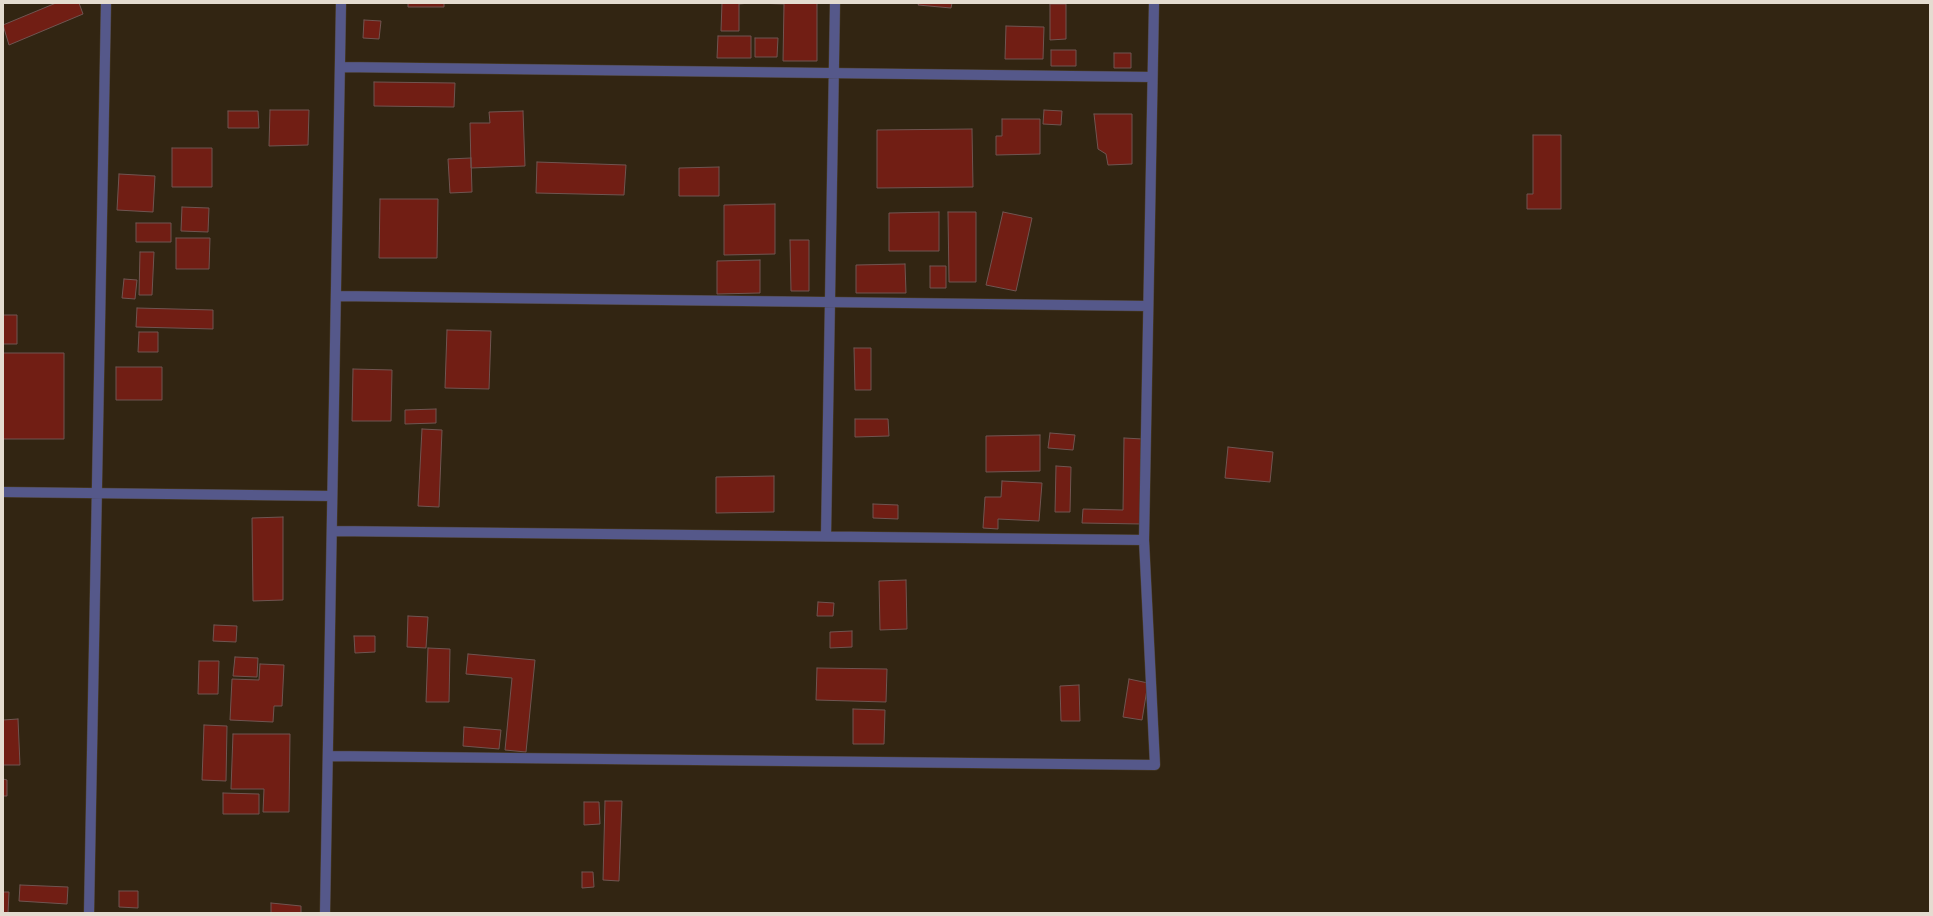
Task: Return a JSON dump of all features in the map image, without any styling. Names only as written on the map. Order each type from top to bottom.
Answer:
[{"type":"street","points":[[89,913],[106,3]]},
{"type":"street","points":[[325,913],[342,3]]},
{"type":"street","points":[[826,536],[835,3]]},
{"type":"street","points":[[328,756],[1155,764],[1144,540],[1154,3]]},
{"type":"street","points":[[340,67],[1152,77]]},
{"type":"street","points":[[336,296],[1148,306]]},
{"type":"street","points":[[3,492],[332,496]]},
{"type":"street","points":[[332,531],[1144,540]]},
{"type":"building","points":[[56,3],[79,3],[83,14],[9,45],[3,25]]},
{"type":"building","points":[[408,3],[444,3],[444,7],[408,7]]},
{"type":"building","points":[[722,3],[750,3],[739,4],[739,31],[721,31]]},
{"type":"building","points":[[754,3],[817,3],[817,61],[783,61],[784,4]]},
{"type":"building","points":[[919,3],[952,3],[951,8],[918,5]]},
{"type":"building","points":[[1050,4],[1066,4],[1066,39],[1050,40]]},
{"type":"building","points":[[364,20],[381,21],[379,39],[363,38]]},
{"type":"building","points":[[1006,26],[1044,27],[1043,59],[1005,59]]},
{"type":"building","points":[[718,36],[751,36],[751,58],[717,58]]},
{"type":"building","points":[[755,38],[778,38],[777,57],[755,57]]},
{"type":"building","points":[[1051,50],[1076,50],[1076,66],[1051,66]]},
{"type":"building","points":[[1114,53],[1131,53],[1131,68],[1114,68]]},
{"type":"building","points":[[374,82],[455,83],[454,107],[374,106]]},
{"type":"building","points":[[270,110],[309,110],[308,145],[269,146]]},
{"type":"building","points":[[1044,110],[1062,111],[1061,125],[1043,124]]},
{"type":"building","points":[[228,111],[258,111],[259,128],[228,128]]},
{"type":"building","points":[[523,111],[525,166],[471,168],[470,123],[490,123],[489,112]]},
{"type":"building","points":[[1094,114],[1132,114],[1132,164],[1108,165],[1106,154],[1098,149]]},
{"type":"building","points":[[1002,119],[1040,119],[1040,154],[996,155],[996,136],[1002,136]]},
{"type":"building","points":[[972,129],[973,187],[877,188],[877,130]]},
{"type":"building","points":[[1533,135],[1561,135],[1561,209],[1527,209],[1527,194],[1533,194]]},
{"type":"building","points":[[172,148],[212,148],[212,187],[172,187]]},
{"type":"building","points":[[471,158],[472,192],[450,193],[448,159]]},
{"type":"building","points":[[537,162],[626,165],[624,195],[536,193]]},
{"type":"building","points":[[719,167],[719,196],[679,196],[679,168]]},
{"type":"building","points":[[119,174],[155,176],[153,212],[117,210]]},
{"type":"building","points":[[380,199],[438,199],[437,258],[379,258]]},
{"type":"building","points":[[775,204],[775,254],[724,255],[724,205]]},
{"type":"building","points":[[182,207],[209,208],[208,232],[181,231]]},
{"type":"building","points":[[939,212],[939,251],[889,251],[889,213]]},
{"type":"building","points":[[948,212],[976,212],[976,282],[949,282]]},
{"type":"building","points":[[1003,212],[1032,218],[1016,291],[986,285]]},
{"type":"building","points":[[136,223],[171,223],[171,242],[136,242]]},
{"type":"building","points":[[176,238],[210,238],[209,269],[176,269]]},
{"type":"building","points":[[790,240],[809,240],[809,291],[791,291]]},
{"type":"building","points":[[140,252],[154,252],[152,295],[139,295]]},
{"type":"building","points":[[760,260],[760,293],[717,294],[717,261]]},
{"type":"building","points":[[905,264],[906,293],[856,293],[856,265]]},
{"type":"building","points":[[930,266],[946,266],[946,288],[930,288]]},
{"type":"building","points":[[124,279],[137,280],[135,299],[122,298]]},
{"type":"building","points":[[137,308],[213,310],[213,329],[136,327]]},
{"type":"building","points":[[3,315],[17,315],[17,344],[3,344]]},
{"type":"building","points":[[447,330],[491,331],[489,389],[445,388]]},
{"type":"building","points":[[139,332],[158,332],[158,352],[138,352]]},
{"type":"building","points":[[854,348],[871,348],[871,390],[855,390]]},
{"type":"building","points":[[3,353],[64,353],[64,439],[3,439]]},
{"type":"building","points":[[116,367],[162,367],[162,400],[116,400]]},
{"type":"building","points":[[353,369],[392,370],[391,421],[352,421]]},
{"type":"building","points":[[436,409],[436,423],[405,424],[405,410]]},
{"type":"building","points":[[855,419],[888,419],[889,436],[855,437]]},
{"type":"building","points":[[422,429],[442,430],[439,507],[418,506]]},
{"type":"building","points":[[1050,433],[1075,435],[1073,450],[1048,448]]},
{"type":"building","points":[[1040,435],[1040,471],[986,472],[986,436]]},
{"type":"building","points":[[1124,438],[1143,439],[1142,524],[1082,523],[1083,509],[1123,510]]},
{"type":"building","points":[[1228,447],[1273,452],[1270,482],[1225,478]]},
{"type":"building","points":[[1056,466],[1071,467],[1070,512],[1055,512]]},
{"type":"building","points":[[774,476],[774,512],[716,513],[716,477]]},
{"type":"building","points":[[1002,481],[1042,483],[1039,521],[998,519],[998,529],[983,528],[985,497],[1001,497]]},
{"type":"building","points":[[873,504],[898,505],[898,519],[873,518]]},
{"type":"building","points":[[283,517],[283,600],[253,601],[252,518]]},
{"type":"building","points":[[906,580],[907,629],[880,630],[879,581]]},
{"type":"building","points":[[818,602],[834,603],[833,616],[817,616]]},
{"type":"building","points":[[408,616],[428,617],[426,648],[407,647]]},
{"type":"building","points":[[214,625],[237,626],[236,642],[213,641]]},
{"type":"building","points":[[852,631],[852,647],[830,648],[830,632]]},
{"type":"building","points":[[354,636],[375,636],[375,652],[355,653]]},
{"type":"building","points":[[428,648],[450,649],[449,702],[426,702]]},
{"type":"building","points":[[468,654],[535,660],[526,752],[505,750],[512,678],[466,674]]},
{"type":"building","points":[[235,657],[258,658],[257,677],[233,676]]},
{"type":"building","points":[[199,661],[219,661],[218,694],[198,694]]},
{"type":"building","points":[[260,664],[284,665],[282,706],[274,706],[273,722],[230,720],[232,679],[259,680]]},
{"type":"building","points":[[817,668],[887,669],[886,702],[816,700]]},
{"type":"building","points":[[1129,679],[1148,683],[1142,720],[1123,717]]},
{"type":"building","points":[[1079,685],[1080,721],[1061,721],[1060,686]]},
{"type":"building","points":[[853,709],[885,710],[884,744],[853,744]]},
{"type":"building","points":[[18,719],[20,765],[3,765],[3,720]]},
{"type":"building","points":[[204,725],[227,726],[226,781],[202,780]]},
{"type":"building","points":[[464,727],[501,730],[499,749],[463,746]]},
{"type":"building","points":[[233,734],[290,734],[289,812],[263,812],[264,789],[231,789]]},
{"type":"building","points":[[3,779],[7,780],[7,796],[3,796]]},
{"type":"building","points":[[223,793],[259,794],[259,814],[223,814]]},
{"type":"building","points":[[605,801],[622,801],[619,881],[603,880]]},
{"type":"building","points":[[584,802],[599,802],[600,824],[584,825]]},
{"type":"building","points":[[582,872],[593,872],[594,887],[582,888]]},
{"type":"building","points":[[20,885],[68,887],[67,904],[19,901]]},
{"type":"building","points":[[119,891],[138,891],[138,908],[119,907]]},
{"type":"building","points":[[3,892],[9,892],[8,913],[3,913]]},
{"type":"building","points":[[271,903],[301,906],[301,913],[271,913]]}]
